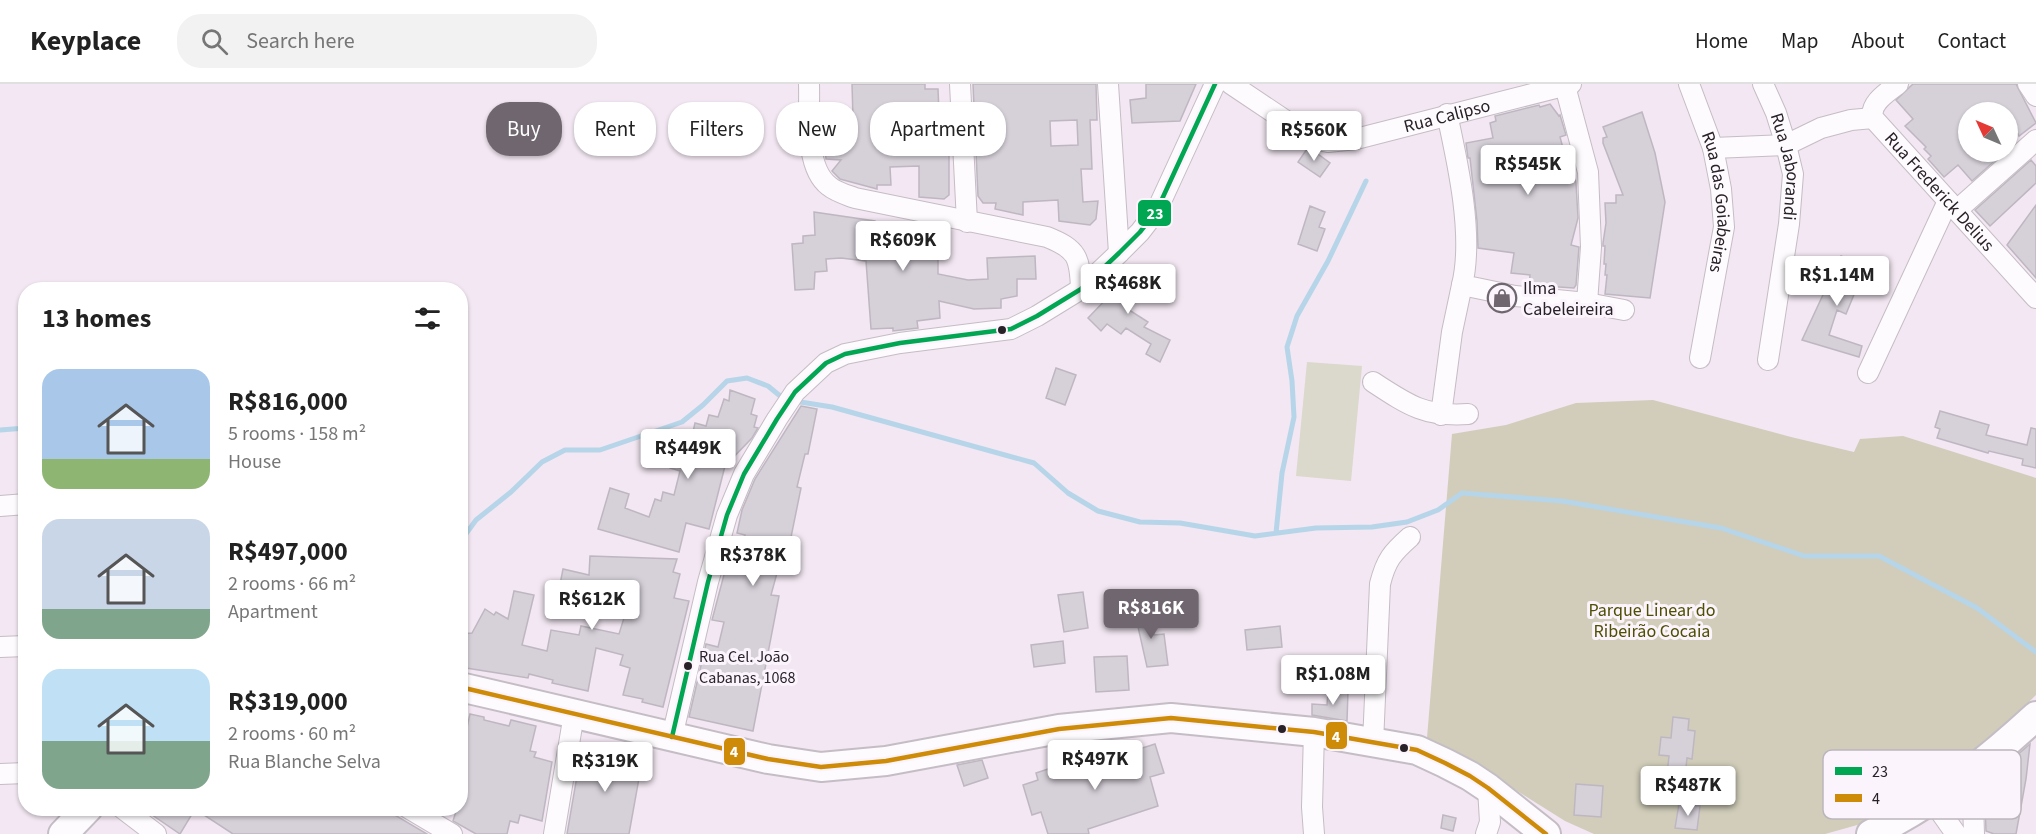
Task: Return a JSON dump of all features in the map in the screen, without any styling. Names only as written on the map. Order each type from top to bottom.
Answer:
[{"type":"main road","points":[[468,689],[768,759],[821,766],[886,760],[1059,729],[1171,718],[1314,732],[1417,750],[1462,771],[1488,788],[1546,834]]},
{"type":"main road","points":[[1996,750],[2036,716]]},
{"type":"main road","points":[[63,834],[80,816]]},
{"type":"main road","points":[[1871,834],[1902,819]]},
{"type":"street","points":[[809,84],[811,144],[815,169],[829,186],[855,198],[1047,237],[1065,244],[1074,252],[1080,265],[1080,289]]},
{"type":"street","points":[[960,84],[967,222]]},
{"type":"street","points":[[1108,84],[1119,253]]},
{"type":"street","points":[[672,737],[708,582],[727,515],[744,474],[795,392],[826,363],[845,354],[900,343],[1011,329],[1080,289],[1140,232],[1157,210],[1215,84]]},
{"type":"street","name":"Rua Calipso","points":[[1231,84],[1319,141],[1356,139],[1568,85]]},
{"type":"street","name":"Rua das Goiabeiras","points":[[1689,84],[1713,148],[1721,189],[1724,227],[1700,358]]},
{"type":"street","name":"Rua Jaborandi","points":[[1762,84],[1776,113],[1793,174],[1789,224],[1768,360]]},
{"type":"street","name":"Rua Frederick Delius","points":[[1898,84],[1874,106],[1871,111],[1873,118],[2036,298]]},
{"type":"street","points":[[2028,84],[2036,96]]},
{"type":"street","points":[[1568,85],[1588,172],[1591,247],[1587,303]]},
{"type":"street","points":[[1441,416],[1452,332],[1465,269],[1461,183],[1448,114]]},
{"type":"street","points":[[1713,148],[1786,145],[1821,128],[1851,120],[1873,118]]},
{"type":"street","points":[[1868,373],[1953,206],[2036,140]]},
{"type":"street","points":[[1462,285],[1515,296],[1587,303],[1624,310]]},
{"type":"street","points":[[1373,382],[1408,404],[1441,416],[1468,414]]},
{"type":"street","points":[[0,506],[18,505]]},
{"type":"street","points":[[1373,743],[1380,584],[1385,565],[1392,553],[1410,537]]},
{"type":"street","points":[[0,647],[18,646]]},
{"type":"street","points":[[554,834],[574,714]]},
{"type":"street","points":[[1314,732],[1312,807],[1314,834]]},
{"type":"street","points":[[0,774],[18,773]]},
{"type":"street","points":[[1488,788],[1488,828]]},
{"type":"street","points":[[1488,828],[1514,809]]},
{"type":"street","points":[[132,816],[156,834]]},
{"type":"street","points":[[422,816],[452,834]]},
{"type":"street","points":[[1945,819],[1956,834]]},
{"type":"street","points":[[1974,819],[1974,834]]},
{"type":"shaded area","points":[[1307,362],[1362,366],[1351,481],[1296,476]]},
{"type":"green space","name":"Parque Linear do Ribeirão Cocaia","points":[[1653,400],[1854,452],[1860,439],[1903,436],[2036,478],[2036,695],[1976,750],[1823,750],[1823,819],[1873,819],[1825,834],[1594,834],[1565,821],[1427,738],[1452,434],[1506,425],[1576,403]]},
{"type":"building","points":[[852,84],[925,84],[925,89],[938,89],[939,102],[870,102],[870,156],[949,156],[949,195],[944,199],[919,197],[919,166],[890,167],[891,185],[877,185],[877,189],[840,179],[832,171],[841,160],[826,159],[826,156],[858,156],[858,102],[853,102]]},
{"type":"building","points":[[973,84],[1096,84],[1097,120],[1090,120],[1092,169],[1081,169],[1083,202],[1098,201],[1096,219],[1090,225],[1059,221],[1058,200],[1023,202],[1023,215],[995,209],[996,203],[983,203],[978,196],[976,156],[1006,156],[1006,102],[974,102]],"holes":[[[1077,120],[1078,145],[1051,146],[1050,121]]]},
{"type":"building","points":[[1146,84],[1196,84],[1180,121],[1132,123],[1130,100],[1146,98]]},
{"type":"building","points":[[1913,84],[2016,84],[2036,123],[2019,136],[2018,102],[1958,102],[1958,162],[1993,162],[1972,181],[1958,165],[1944,177],[1928,159],[1931,156],[1924,149],[1926,147],[1905,126],[1913,119],[1896,100]]},
{"type":"building","points":[[1550,104],[1560,115],[1566,135],[1560,137],[1568,167],[1573,166],[1576,183],[1578,218],[1571,245],[1579,247],[1574,288],[1529,285],[1530,275],[1511,273],[1514,253],[1478,248],[1470,158],[1468,158],[1466,143],[1493,138],[1490,123],[1496,121],[1495,116]]},
{"type":"building","points":[[1642,112],[1655,153],[1665,202],[1650,298],[1605,294],[1607,275],[1605,275],[1605,246],[1603,243],[1606,223],[1605,203],[1616,203],[1616,195],[1623,195],[1603,143],[1603,138],[1607,137],[1603,127]]},
{"type":"building","points":[[1307,149],[1330,163],[1320,177],[1298,162]]},
{"type":"building","points":[[2031,160],[2036,166],[2036,183],[1990,226],[1975,210]]},
{"type":"building","points":[[2036,205],[2036,278],[2007,245]]},
{"type":"building","points":[[1310,206],[1325,212],[1319,227],[1325,229],[1317,251],[1298,244]]},
{"type":"building","points":[[814,212],[875,221],[876,237],[880,237],[880,240],[914,241],[914,227],[935,231],[938,274],[968,280],[988,279],[987,258],[1035,256],[1036,279],[1017,279],[1017,296],[1001,299],[1001,308],[974,309],[939,301],[940,318],[917,321],[918,328],[893,331],[893,328],[871,329],[866,261],[826,259],[827,271],[815,272],[814,289],[795,290],[792,244],[803,243],[803,236],[815,235]]},
{"type":"building","points":[[1841,256],[1870,268],[1864,282],[1860,280],[1846,314],[1837,310],[1829,335],[1862,346],[1859,357],[1802,340]]},
{"type":"building","points":[[1127,271],[1145,288],[1126,308],[1148,322],[1144,327],[1170,340],[1160,362],[1146,354],[1151,344],[1126,328],[1121,334],[1107,324],[1101,331],[1088,318],[1112,293],[1109,290]]},
{"type":"building","points":[[1056,368],[1076,375],[1065,405],[1046,398]]},
{"type":"building","points":[[730,390],[755,399],[751,414],[757,416],[754,427],[758,428],[752,438],[725,466],[709,529],[686,523],[679,552],[598,529],[610,488],[629,494],[625,508],[649,517],[655,499],[661,501],[663,492],[674,495],[680,471],[670,468],[678,442],[690,445],[695,423],[706,426],[709,415],[718,417],[724,399],[729,401]]},
{"type":"building","points":[[801,406],[817,409],[808,454],[805,454],[797,487],[801,488],[789,547],[776,544],[770,571],[777,573],[771,595],[779,596],[753,731],[689,717],[706,644],[718,647],[724,622],[712,620],[725,571],[736,574],[739,563],[741,563],[747,538],[737,533],[742,510],[755,479]]},
{"type":"building","points":[[1940,411],[1989,425],[1986,435],[2027,445],[2031,428],[2036,429],[2036,468],[2022,465],[2023,459],[1989,451],[1988,453],[1937,438],[1940,429],[1935,427]]},
{"type":"building","points":[[590,556],[677,559],[673,572],[680,574],[674,598],[689,601],[663,707],[642,702],[643,699],[623,695],[630,668],[620,665],[623,655],[596,648],[588,691],[552,683],[553,680],[529,674],[528,678],[468,668],[468,633],[472,633],[485,609],[494,615],[496,612],[508,619],[514,591],[534,595],[522,645],[547,651],[551,630],[579,635],[581,626],[619,634],[633,589],[576,587],[572,603],[557,600],[563,569],[589,575]]},
{"type":"building","points":[[1083,592],[1088,628],[1064,632],[1058,595]]},
{"type":"building","points":[[1149,607],[1154,635],[1164,634],[1168,665],[1147,667],[1134,609]]},
{"type":"building","points":[[1280,626],[1282,647],[1247,650],[1245,630]]},
{"type":"building","points":[[1063,641],[1065,663],[1034,667],[1031,645]]},
{"type":"building","points":[[1127,656],[1129,690],[1096,692],[1094,657]]},
{"type":"building","points":[[1328,691],[1348,691],[1347,721],[1312,715],[1312,704],[1327,705]]},
{"type":"building","points":[[470,714],[509,726],[511,720],[536,726],[530,751],[536,752],[534,757],[552,762],[542,821],[520,815],[518,823],[510,821],[507,834],[476,834],[453,821],[455,816],[468,816],[468,723]]},
{"type":"building","points":[[1673,717],[1689,719],[1688,730],[1695,731],[1692,759],[1687,758],[1685,776],[1667,774],[1669,756],[1659,755],[1661,737],[1671,738]]},
{"type":"building","points":[[1155,744],[1164,773],[1150,777],[1158,806],[1088,829],[1089,834],[1048,834],[1041,812],[1032,815],[1023,785],[1038,780],[1036,773],[1102,751],[1108,759]]},
{"type":"building","points":[[2030,744],[2021,806],[2021,752]]},
{"type":"building","points":[[594,748],[643,756],[629,834],[567,834],[581,753]]},
{"type":"building","points":[[982,760],[988,778],[964,786],[957,765]]},
{"type":"building","points":[[1576,784],[1603,786],[1601,817],[1574,815]]},
{"type":"building","points":[[1679,804],[1700,806],[1697,830],[1675,828]]},
{"type":"building","points":[[1443,815],[1456,818],[1453,831],[1441,828]]},
{"type":"building","points":[[154,816],[191,816],[180,834]]},
{"type":"building","points":[[206,816],[397,816],[427,834],[233,834]]},
{"type":"building","points":[[1986,819],[2019,819],[2016,834],[1994,834],[1986,831]]},
{"type":"waterway","points":[[1276,533],[1282,473],[1294,417],[1287,347],[1297,316],[1328,261],[1366,181]]},
{"type":"waterway","points":[[468,531],[476,520],[511,492],[542,462],[565,450],[600,450],[682,422],[727,381],[747,378],[768,386],[785,400]]},
{"type":"waterway","points":[[794,401],[832,407],[1034,463],[1068,493],[1098,511],[1140,522],[1180,523],[1255,536],[1316,528],[1372,527],[1407,522],[1438,510],[1462,493],[1562,501],[1721,528],[1804,556],[1879,556],[1977,608],[2036,652]]},
{"type":"waterway","points":[[0,430],[18,429]]},
{"type":"transit line","name":"23","points":[[672,737],[708,582],[727,515],[744,474],[795,392],[826,363],[845,354],[900,343],[1011,329],[1081,289],[1140,232],[1157,210],[1215,84]]},
{"type":"transit line","name":"4","points":[[468,689],[768,759],[821,767],[886,761],[1059,729],[1171,718],[1314,732],[1417,750],[1470,776],[1546,834]]},
{"type":"place","name":"Ilma Cabeleireira","points":[[1502,298]]},
{"type":"place","name":"Rua Cel. João Cabanas, 1068","points":[[688,666]]}]
